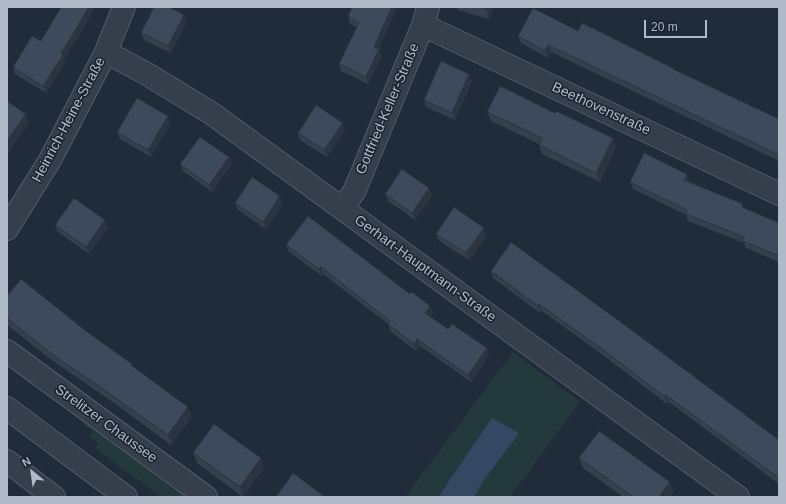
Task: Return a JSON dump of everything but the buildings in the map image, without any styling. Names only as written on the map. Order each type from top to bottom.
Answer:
[{"type":"street","name":"Heinrich-Heine-Straße","points":[[7,229],[50,160],[106,52],[124,7]]},
{"type":"street","name":"Beethovenstraße","points":[[426,16],[779,194]]},
{"type":"street","name":"Gottfried-Keller-Straße","points":[[342,208],[354,192],[426,16]]},
{"type":"street","name":"Gerhart-Hauptmann-Straße","points":[[106,52],[147,74],[211,113],[738,497]]},
{"type":"street","name":"Strelitzer Chaussee","points":[[7,351],[206,497]]},
{"type":"street","points":[[7,408],[126,497]]},
{"type":"street","points":[[7,461],[54,497]]},
{"type":"green space","points":[[513,352],[580,402],[510,497],[474,497],[484,480],[492,419],[438,497],[405,497]]},
{"type":"green space","points":[[87,419],[192,497],[161,497],[95,448],[98,443],[89,436],[93,431],[83,424]]},
{"type":"water","points":[[492,418],[519,433],[484,480],[474,497],[438,497]]}]
